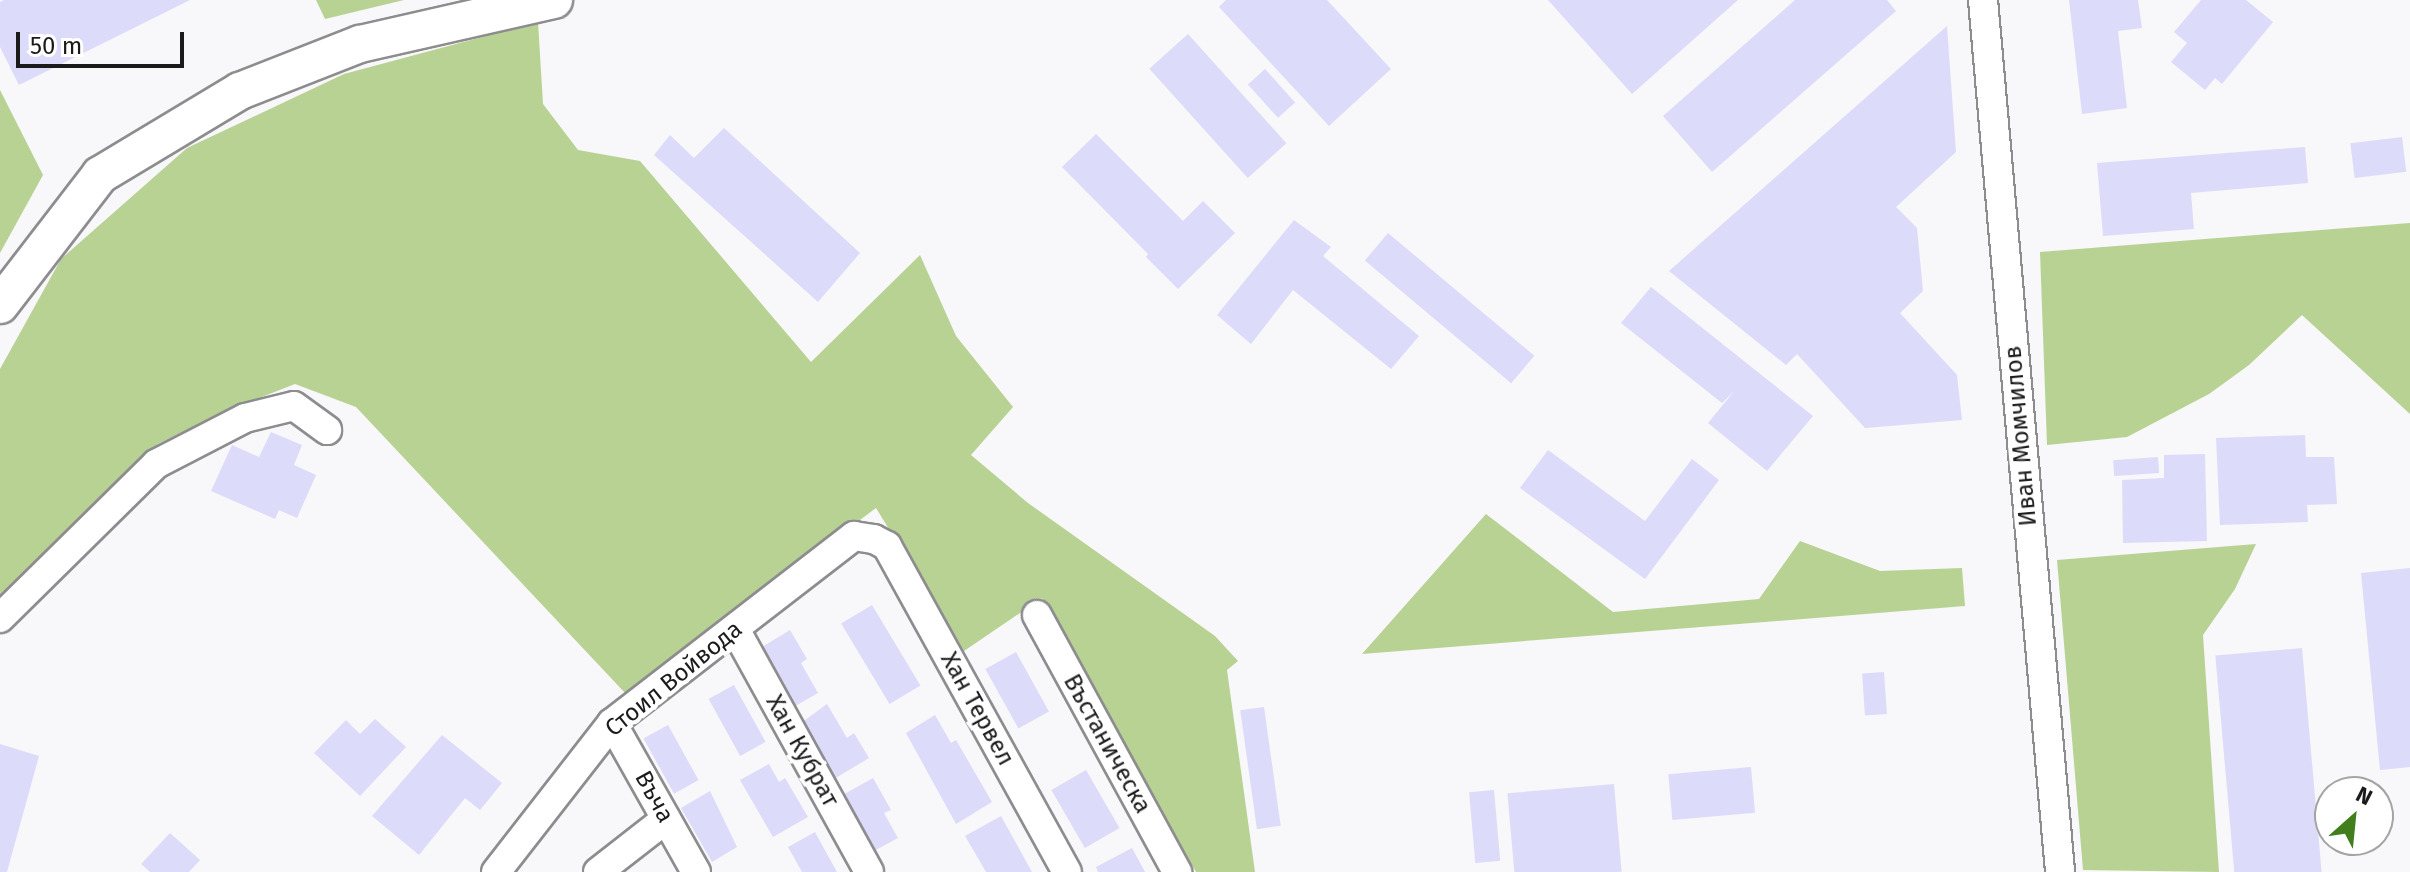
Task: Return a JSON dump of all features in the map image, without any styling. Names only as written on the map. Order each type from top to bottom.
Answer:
[{"type":"main road","points":[[0,305],[100,175],[240,91],[360,44],[554,0]]},
{"type":"street","name":"Иван Момчилов","points":[[1983,0],[2060,872]]},
{"type":"street","points":[[0,618],[156,464],[245,418],[294,406],[327,430]]},
{"type":"street","name":"Стоил Войвода","points":[[496,872],[612,723],[854,536],[874,539],[887,546]]},
{"type":"street","name":"Хан Тервел","points":[[887,546],[1067,872]]},
{"type":"street","name":"Въстаническа","points":[[1037,615],[1177,872]]},
{"type":"street","name":"Хан Кубрат","points":[[735,629],[869,872]]},
{"type":"street","name":"Въча","points":[[612,723],[696,872]]},
{"type":"street","points":[[598,872],[666,819]]},
{"type":"green space","points":[[316,0],[404,0],[325,19]]},
{"type":"green space","points":[[538,22],[543,104],[578,150],[640,161],[811,362],[920,255],[956,336],[1013,407],[971,455],[1028,503],[1215,636],[1238,661],[1227,670],[1255,872],[1196,872],[1042,598],[964,651],[876,508],[626,694],[356,407],[295,384],[221,413],[158,444],[103,495],[22,584],[0,601],[0,369],[61,259],[187,148],[344,74]]},
{"type":"green space","points":[[0,90],[43,175],[0,253]]},
{"type":"green space","points":[[2410,223],[2410,414],[2302,315],[2249,365],[2209,394],[2127,437],[2047,445],[2040,252]]},
{"type":"green space","points":[[1486,514],[1613,612],[1759,599],[1800,541],[1880,571],[1962,568],[1965,606],[1362,654]]},
{"type":"green space","points":[[2256,544],[2235,589],[2203,635],[2219,872],[2083,870],[2057,560]]},
{"type":"building","points":[[190,0],[19,85],[0,47],[0,2]]},
{"type":"building","points":[[1226,0],[1327,0],[1391,69],[1329,126],[1219,7]]},
{"type":"building","points":[[1548,0],[1738,0],[1632,94]]},
{"type":"building","points":[[1795,0],[1887,0],[1896,11],[1712,172],[1663,116]]},
{"type":"building","points":[[2069,0],[2138,0],[2142,28],[2118,31],[2127,108],[2082,114]]},
{"type":"building","points":[[2201,0],[2246,0],[2273,22],[2222,84],[2215,78],[2205,90],[2171,62],[2187,43],[2174,32]]},
{"type":"building","points":[[1947,26],[1956,152],[1896,207],[1917,228],[1923,291],[1900,313],[1957,375],[1962,420],[1865,428],[1797,354],[1786,365],[1669,271]]},
{"type":"building","points":[[1188,34],[1286,143],[1248,178],[1149,69]]},
{"type":"building","points":[[1265,69],[1295,102],[1278,118],[1248,84]]},
{"type":"building","points":[[724,128],[860,253],[818,302],[654,155],[670,135],[694,158]]},
{"type":"building","points":[[1096,134],[1183,221],[1203,201],[1235,233],[1178,289],[1062,167]]},
{"type":"building","points":[[2402,137],[2406,172],[2355,178],[2350,143]]},
{"type":"building","points":[[2305,147],[2308,183],[2191,193],[2194,229],[2103,236],[2097,163]]},
{"type":"building","points":[[1294,220],[1331,247],[1323,256],[1419,336],[1391,369],[1293,290],[1251,344],[1217,315]]},
{"type":"building","points":[[1388,233],[1534,356],[1511,383],[1365,261]]},
{"type":"building","points":[[1651,287],[1813,416],[1767,471],[1708,423],[1735,390],[1722,403],[1621,323]]},
{"type":"building","points":[[271,432],[302,445],[294,465],[316,475],[297,518],[279,510],[275,519],[211,491],[232,445],[259,457]]},
{"type":"building","points":[[2305,435],[2306,457],[2334,457],[2337,504],[2307,505],[2308,522],[2220,525],[2216,438]]},
{"type":"building","points":[[1548,450],[1645,521],[1692,459],[1719,480],[1645,579],[1520,488]]},
{"type":"building","points":[[2205,454],[2207,541],[2123,543],[2122,480],[2164,478],[2164,455]]},
{"type":"building","points":[[2158,457],[2159,473],[2114,476],[2113,460]]},
{"type":"building","points":[[2410,568],[2410,767],[2380,770],[2361,573]]},
{"type":"building","points":[[872,605],[920,686],[890,704],[841,624]]},
{"type":"building","points":[[790,630],[807,659],[801,663],[818,693],[792,708],[757,650]]},
{"type":"building","points":[[2302,648],[2314,785],[2314,856],[2320,856],[2322,872],[2234,872],[2215,656]]},
{"type":"building","points":[[1016,652],[1049,711],[1018,728],[985,669]]},
{"type":"building","points":[[1884,672],[1887,714],[1865,715],[1862,674]]},
{"type":"building","points":[[734,685],[766,742],[740,756],[709,699]]},
{"type":"building","points":[[827,704],[847,738],[854,733],[869,758],[834,779],[801,723]]},
{"type":"building","points":[[1264,707],[1281,826],[1257,829],[1240,710]]},
{"type":"building","points":[[935,715],[951,743],[956,740],[992,802],[956,824],[906,733]]},
{"type":"building","points":[[375,719],[406,747],[360,796],[314,753],[346,720],[360,734]]},
{"type":"building","points":[[668,725],[699,780],[674,794],[644,739]]},
{"type":"building","points":[[442,735],[502,783],[480,810],[465,798],[419,855],[372,816]]},
{"type":"building","points":[[0,744],[39,756],[7,872],[0,872]]},
{"type":"building","points":[[769,764],[779,782],[785,778],[808,817],[773,837],[740,780]]},
{"type":"building","points":[[1751,767],[1755,813],[1672,820],[1668,774]]},
{"type":"building","points":[[1086,770],[1120,828],[1085,848],[1051,790]]},
{"type":"building","points":[[873,778],[891,810],[884,813],[898,838],[872,852],[841,796]]},
{"type":"building","points":[[1614,784],[1622,872],[1514,872],[1507,793]]},
{"type":"building","points":[[1494,790],[1500,861],[1475,863],[1469,792]]},
{"type":"building","points":[[710,791],[737,847],[712,862],[681,808]]},
{"type":"building","points":[[1001,816],[1032,872],[986,872],[965,836]]},
{"type":"building","points":[[815,832],[837,872],[802,872],[788,847]]},
{"type":"building","points":[[170,833],[200,860],[189,872],[150,872],[141,864]]},
{"type":"building","points":[[1132,848],[1145,872],[1098,872],[1096,867]]}]
